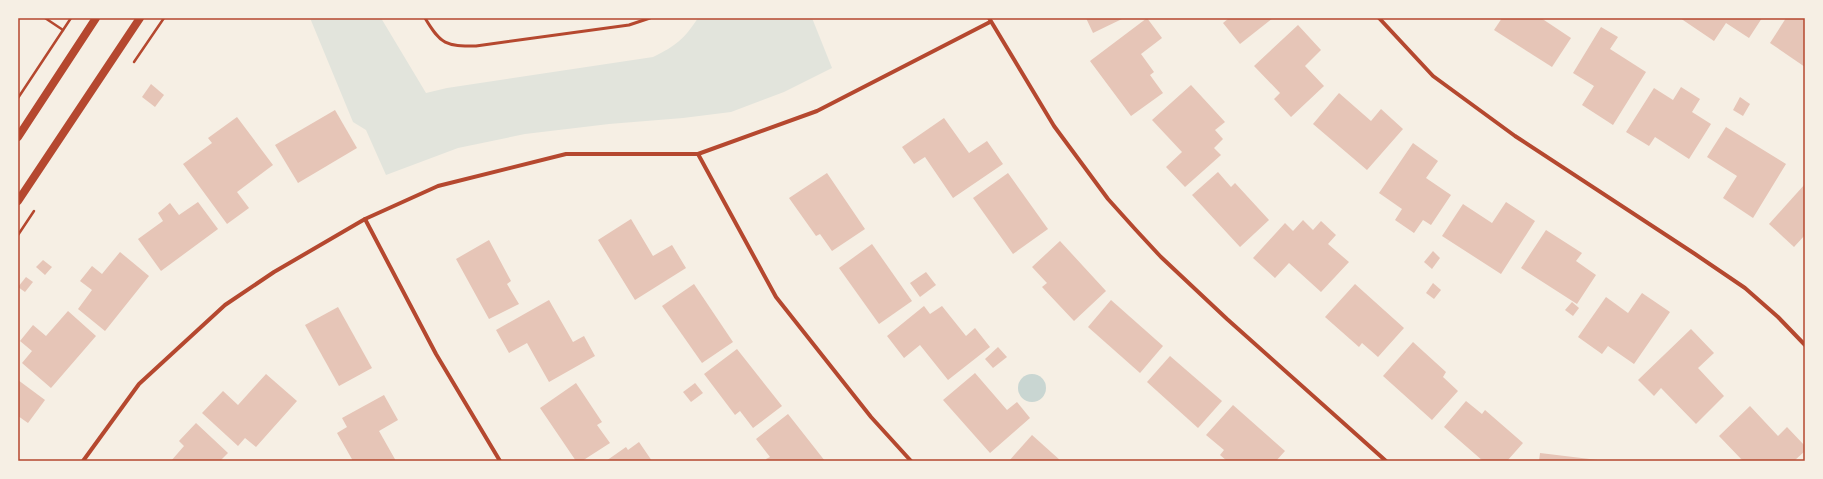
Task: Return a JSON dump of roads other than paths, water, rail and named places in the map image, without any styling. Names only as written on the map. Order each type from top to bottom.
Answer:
[{"type":"main road","points":[[18,136],[96,18]]},
{"type":"main road","points":[[18,201],[140,18]]},
{"type":"street","points":[[1380,18],[1433,76],[1515,136],[1745,288],[1778,317],[1805,345]]},
{"type":"street","points":[[83,461],[139,384],[226,305],[274,272],[365,219],[438,186],[566,154],[698,154],[817,111],[989,20],[1054,126],[1108,199],[1135,229],[1161,257],[1227,319],[1386,461]]},
{"type":"street","points":[[698,154],[776,296],[871,417],[911,461]]},
{"type":"street","points":[[365,219],[436,354],[500,461]]},
{"type":"lane","points":[[425,18],[436,36],[452,46],[476,46],[629,25],[650,18]]}]
